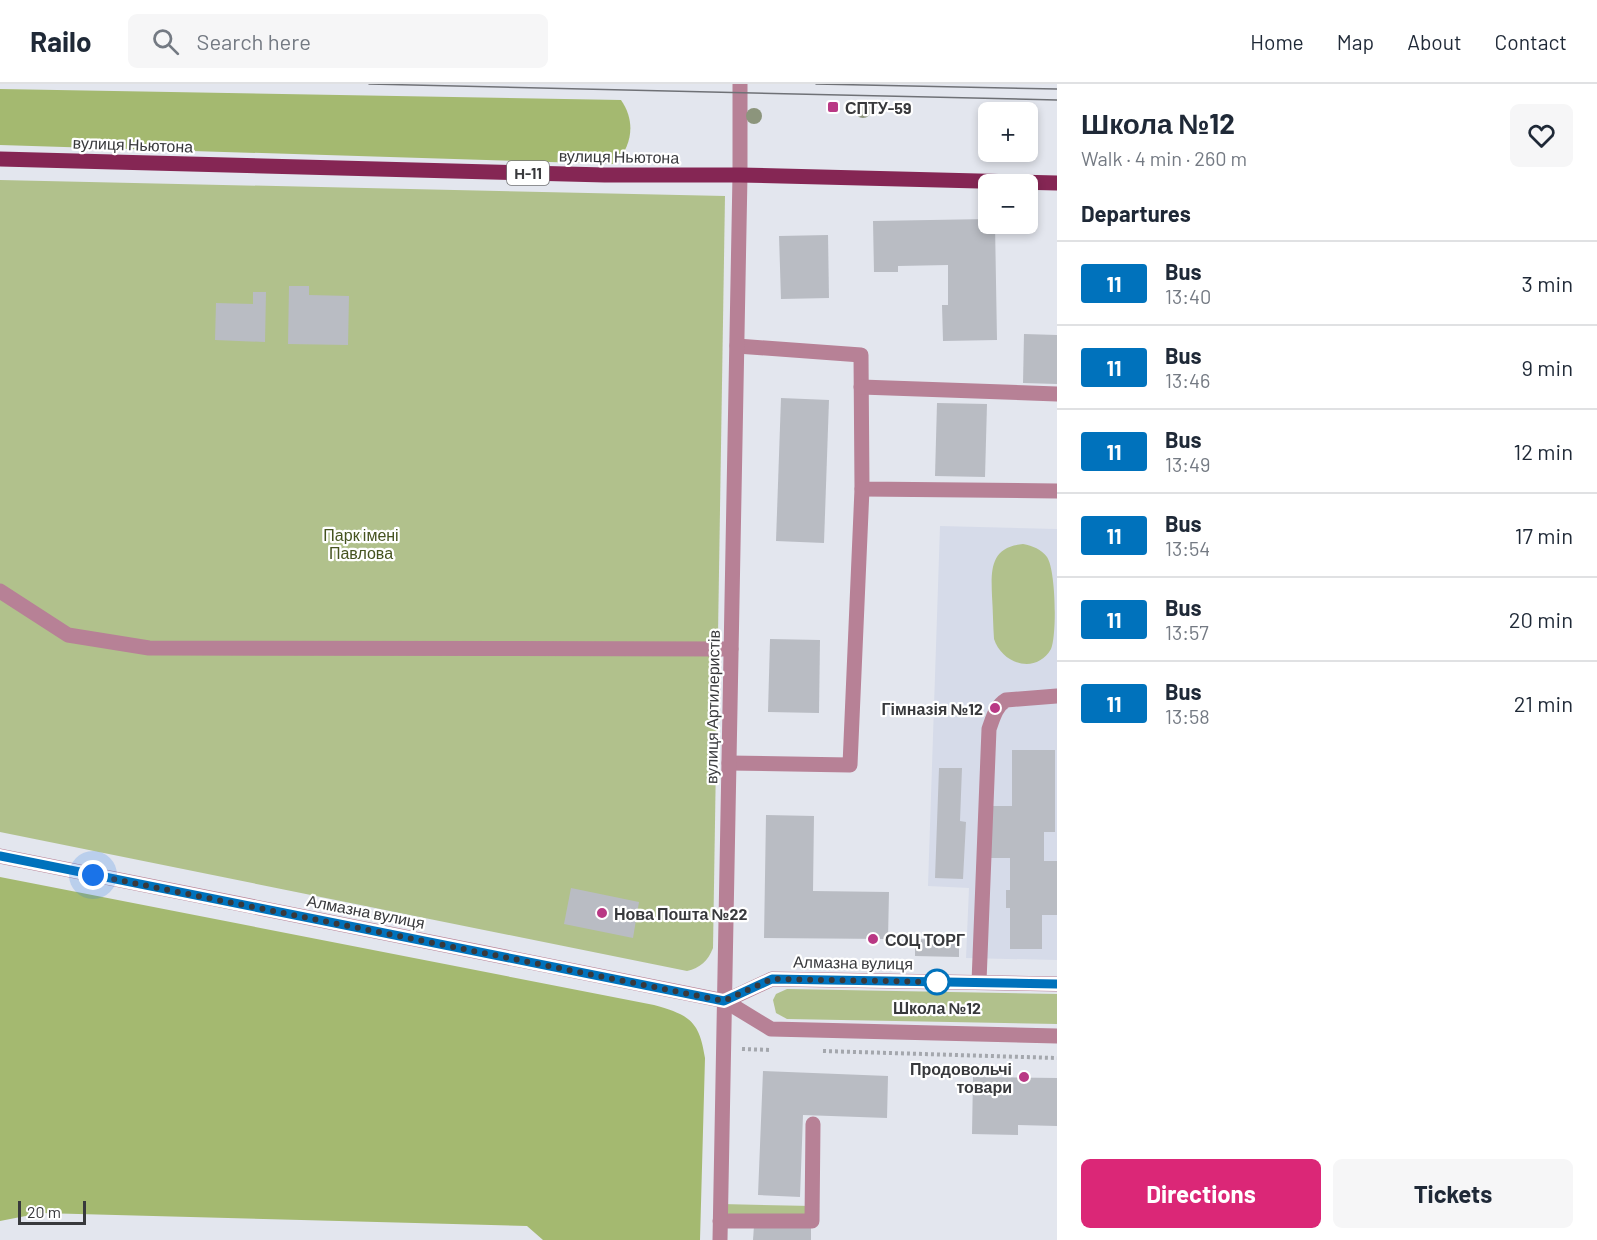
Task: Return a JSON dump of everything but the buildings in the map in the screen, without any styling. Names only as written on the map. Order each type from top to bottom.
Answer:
[{"type":"main road","name":"вулиця Ньютона","points":[[0,159],[605,175],[740,175],[1057,183]]},
{"type":"street","name":"вулиця Артилеристів","points":[[720,1240],[740,84]]},
{"type":"street","points":[[729,763],[850,765],[862,489],[861,355],[737,346]]},
{"type":"street","points":[[861,387],[1057,394]]},
{"type":"street","points":[[862,489],[1057,490]]},
{"type":"street","points":[[0,591],[68,635],[149,648],[731,649]]},
{"type":"street","points":[[979,982],[989,729],[997,709],[1006,700],[1057,696]]},
{"type":"street","name":"Алмазна вулиця","points":[[0,856],[724,1001],[771,1029],[1057,1036]]},
{"type":"street","name":"Алмазна вулиця","points":[[724,1001],[772,979],[1057,984]]},
{"type":"street","points":[[720,1221],[812,1221],[813,1124]]},
{"type":"path","points":[[723,1048],[782,1050]]},
{"type":"path","points":[[818,1051],[1057,1058]]},
{"type":"shaded area","name":"Гімназія №12","points":[[940,526],[1057,529],[1057,960],[966,958],[969,888],[928,886]]},
{"type":"green space","points":[[0,89],[621,100],[629,116],[630,133],[626,149],[616,164],[0,145]]},
{"type":"green space","name":"Парк імені Павлова","points":[[0,180],[725,196],[713,948],[703,963],[687,971],[0,832]]},
{"type":"green space","points":[[1023,544],[1036,548],[1047,557],[1052,575],[1055,603],[1051,649],[1045,657],[1028,664],[1012,660],[1004,655],[994,639],[993,628],[992,577],[995,561],[1004,550]]},
{"type":"green space","points":[[0,877],[654,1005],[684,1016],[695,1027],[699,1035],[705,1058],[700,1240],[543,1240],[527,1226],[41,1213],[0,1221]]},
{"type":"green space","points":[[787,989],[1057,994],[1057,1024],[787,1019],[776,1013],[773,1000],[776,994]]},
{"type":"green space","points":[[721,1204],[812,1206],[812,1221],[720,1221]]},
{"type":"tram line","points":[[369,84],[1057,100]]},
{"type":"tram line","points":[[816,84],[1057,89]]},
{"type":"bus line","name":"11","points":[[0,856],[724,1001],[772,979],[1057,984]]},
{"type":"place","name":"СПТУ-59","points":[[833,107]]},
{"type":"place","name":"Гімназія №12","points":[[995,708]]},
{"type":"place","name":"Нова Пошта №22","points":[[602,913]]},
{"type":"place","name":"СОЦ ТОРГ","points":[[873,939]]},
{"type":"place","name":"Школа №12","points":[[937,982]]},
{"type":"place","name":"Продовольчі товари","points":[[1024,1077]]},
{"type":"route","points":[[93,875],[724,1001],[772,979],[937,982]]}]
